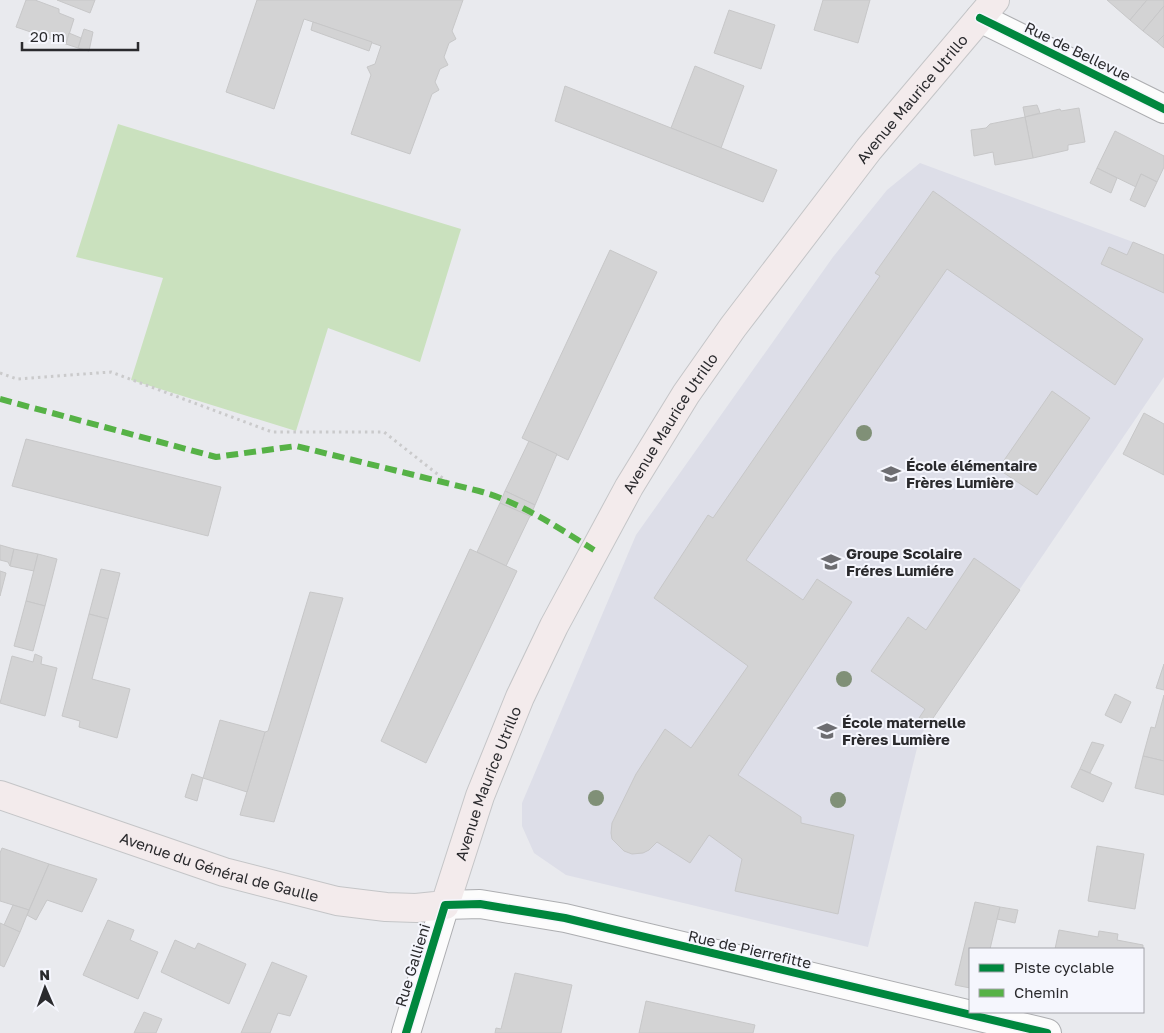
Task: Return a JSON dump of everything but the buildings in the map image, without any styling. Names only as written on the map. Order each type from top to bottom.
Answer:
[{"type":"main road","name":"Avenue Maurice Utrillo","points":[[445,905],[483,788],[520,697],[589,558],[629,487],[686,394],[733,327],[869,149],[987,9]]},
{"type":"main road","name":"Avenue du Général de Gaulle","points":[[0,795],[224,872],[337,901],[386,907],[416,908],[445,905]]},
{"type":"street","name":"Rue de Bellevue","points":[[987,9],[1164,109]]},
{"type":"street","name":"Rue de Pierrefitte","points":[[445,905],[480,904],[565,918],[1033,1031]]},
{"type":"street","name":"Rue Gallieni","points":[[406,1033],[445,905]]},
{"type":"path","points":[[0,373],[17,378],[111,372],[272,432],[384,432],[450,484]]},
{"type":"shaded area","name":"Groupe Scolaire Fréres Lumiére","points":[[920,163],[1164,255],[1164,377],[920,736],[868,947],[566,875],[534,853],[522,826],[522,803],[636,535],[833,257],[887,190]]},
{"type":"green space","points":[[118,124],[461,229],[420,362],[328,328],[296,431],[131,380],[163,278],[76,257]]},
{"type":"marked path","points":[[0,399],[216,457],[296,446],[479,491],[524,508],[594,550]]},
{"type":"cycle path","points":[[980,18],[1164,109]]},
{"type":"cycle path","points":[[406,1033],[445,905],[480,904],[565,918],[1047,1033]]},
{"type":"place","name":"École élémentaire Frères Lumière","points":[[891,474]]},
{"type":"place","name":"Groupe Scolaire Fréres Lumiére","points":[[831,562]]},
{"type":"place","name":"École maternelle Frères Lumière","points":[[827,731]]}]
